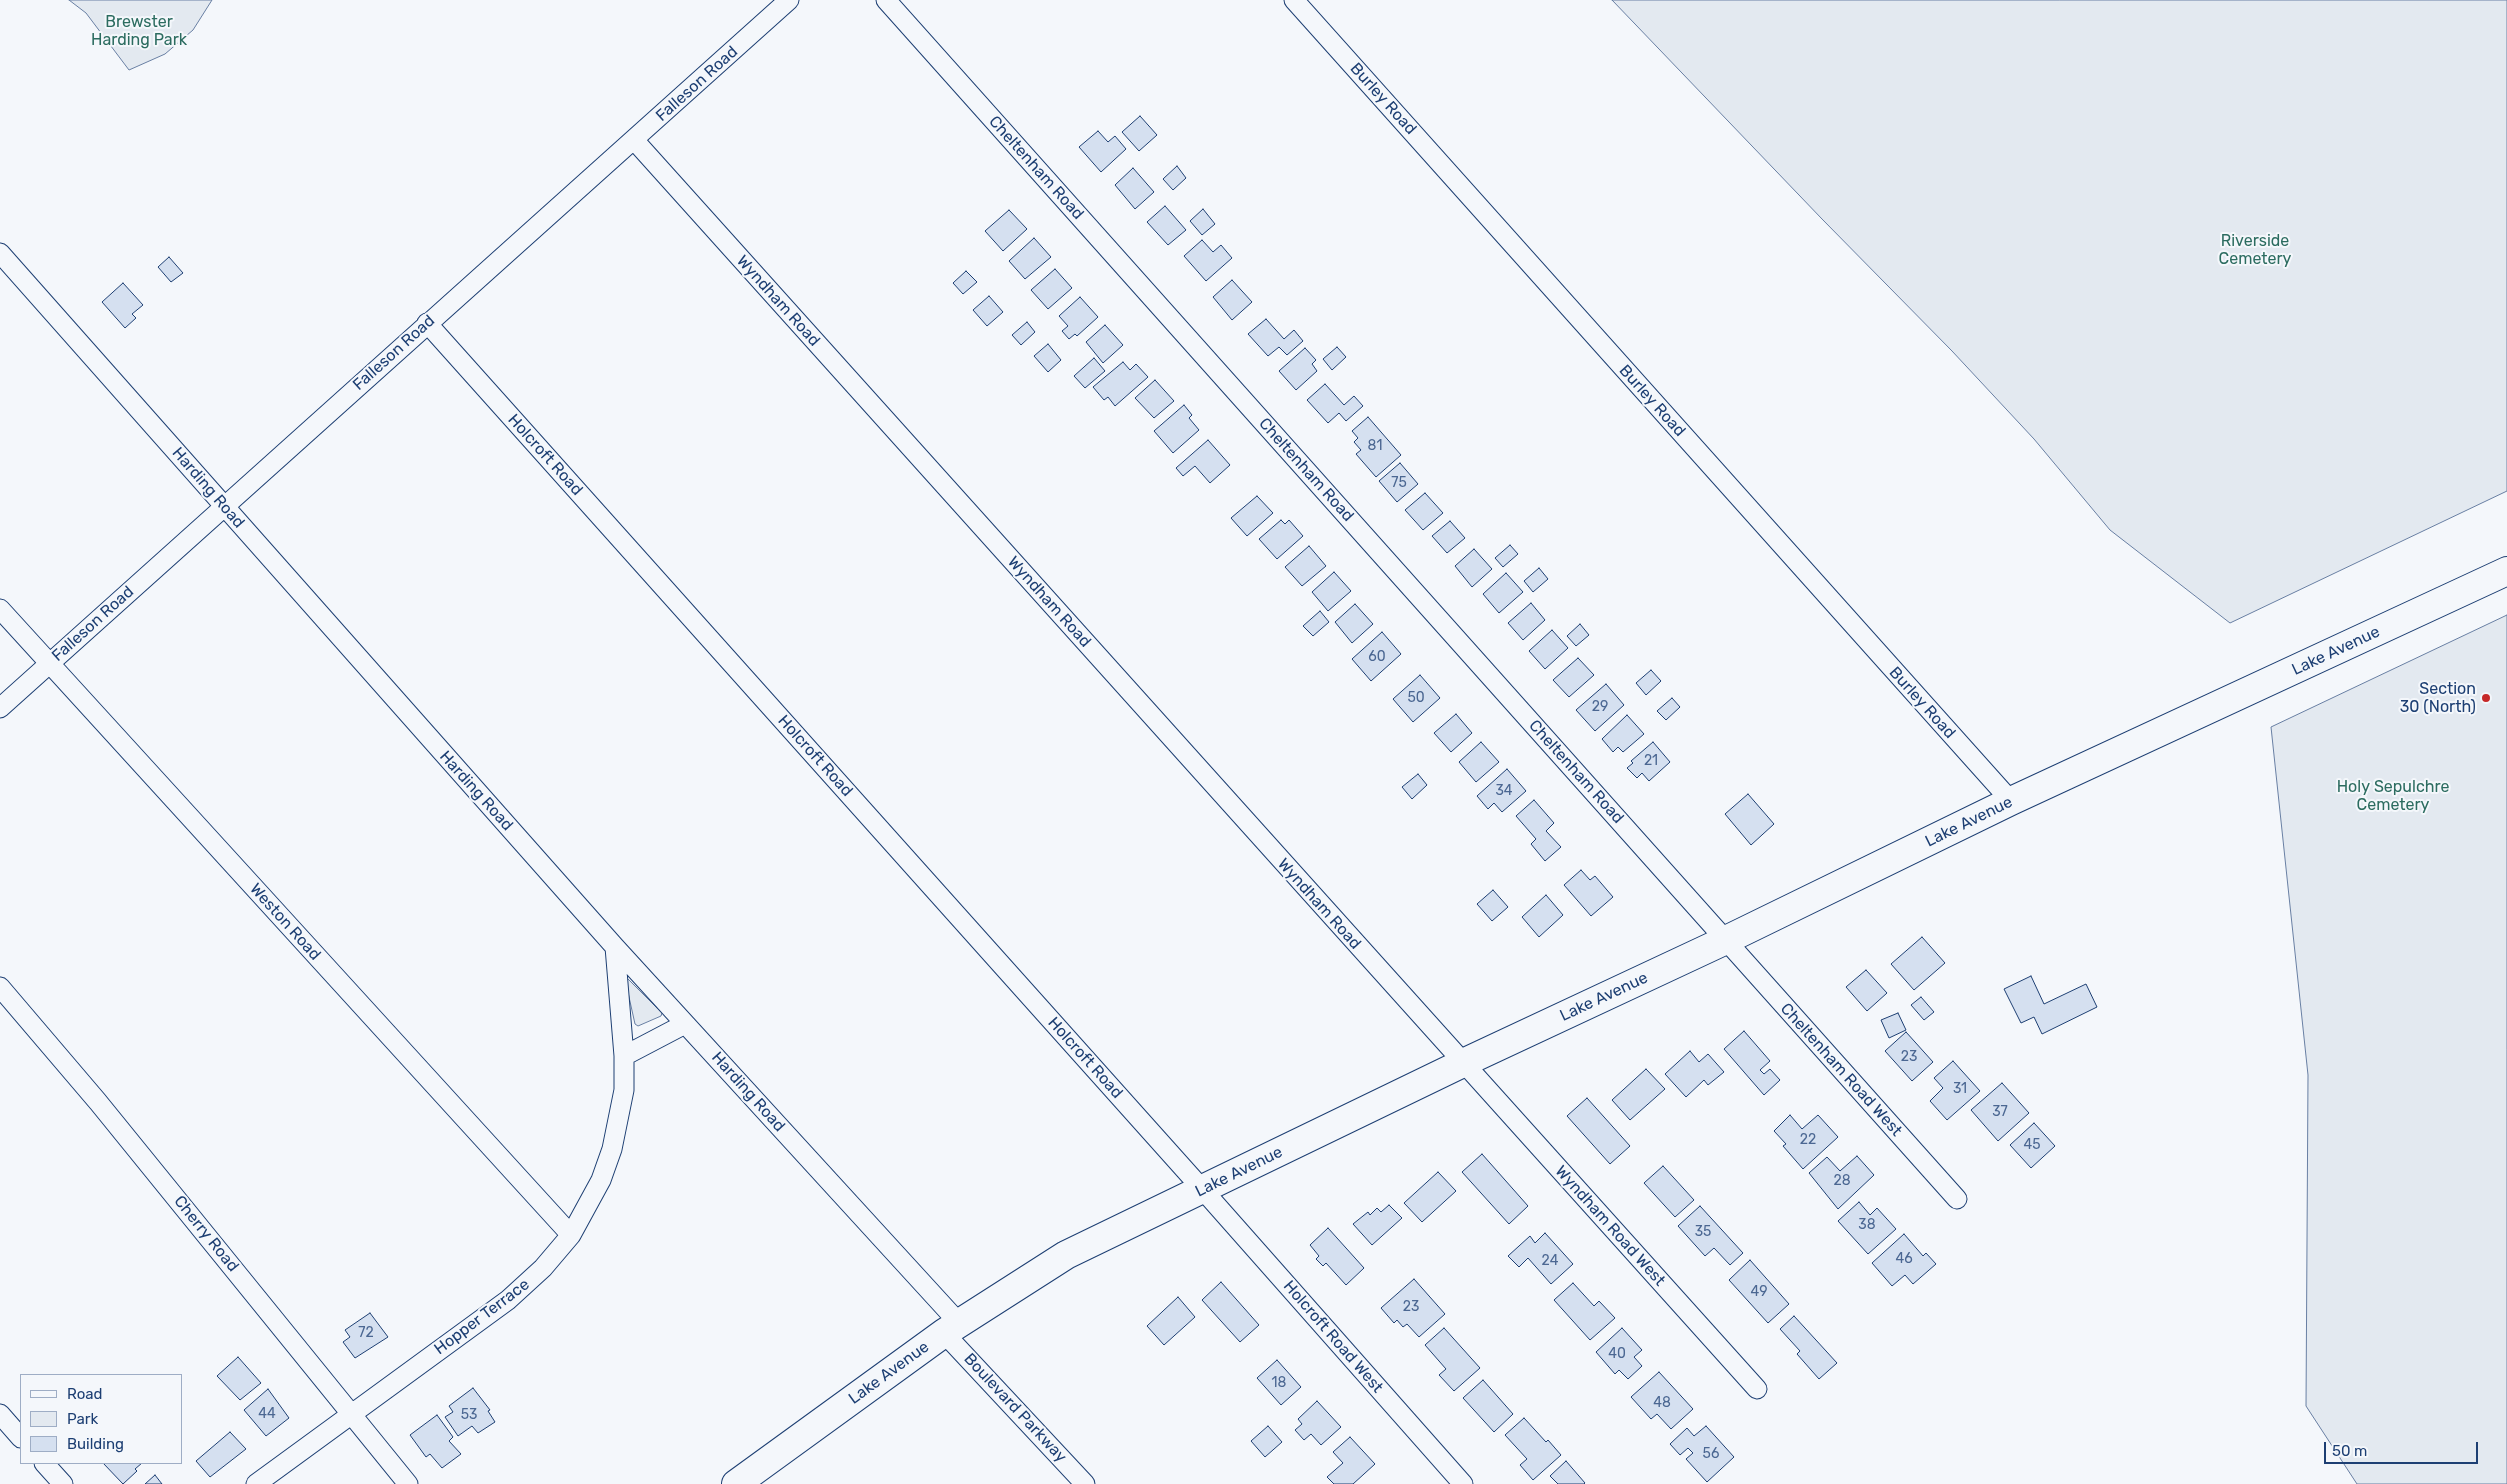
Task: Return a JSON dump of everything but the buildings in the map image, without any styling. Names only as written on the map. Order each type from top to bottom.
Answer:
[{"type":"main road","name":"Lake Avenue","points":[[736,1484],[951,1328],[1066,1255],[2011,802],[2507,572]]},
{"type":"street","name":"Falleson Road","points":[[0,708],[427,323],[635,141],[790,0]]},
{"type":"street","name":"Cheltenham Road","points":[[886,0],[1726,940]]},
{"type":"street","name":"Burley Road","points":[[1294,0],[2011,802]]},
{"type":"street","name":"Wyndham Road","points":[[635,141],[1463,1064]]},
{"type":"street","name":"Harding Road","points":[[0,253],[615,948],[686,1024],[951,1328]]},
{"type":"street","name":"Holcroft Road","points":[[427,323],[1203,1190]]},
{"type":"street","name":"Weston Road","points":[[0,609],[48,664],[571,1235]]},
{"type":"street","name":"Cheltenham Road West","points":[[1726,940],[1957,1199]]},
{"type":"street","name":"Hopper Terrace","points":[[256,1484],[508,1300],[543,1268],[571,1235],[597,1188],[612,1149],[624,1090],[624,1056],[615,948]]},
{"type":"street","name":"Cherry Road","points":[[0,987],[98,1102],[408,1484]]},
{"type":"street","points":[[624,1056],[686,1024]]},
{"type":"street","name":"Wyndham Road West","points":[[1463,1064],[1757,1389]]},
{"type":"street","name":"Holcroft Road West","points":[[1203,1190],[1463,1484]]},
{"type":"street","name":"Boulevard Parkway","points":[[951,1328],[1085,1484]]},
{"type":"street","points":[[0,1414],[20,1437]]},
{"type":"street","points":[[45,1464],[63,1484]]},
{"type":"green space","name":"Brewster Harding Park","points":[[69,0],[212,0],[193,30],[165,54],[129,70],[86,13]]},
{"type":"green space","name":"Riverside Cemetery","points":[[1612,0],[2507,0],[2507,491],[2230,623],[2110,530],[2034,439],[1952,351],[1822,219]]},
{"type":"green space","name":"Holy Sepulchre Cemetery","points":[[2507,615],[2507,1484],[2357,1484],[2306,1406],[2308,1075],[2271,727]]},
{"type":"green space","points":[[627,978],[662,1013],[661,1016],[638,1026],[635,1024],[625,979]]},
{"type":"place","name":"Section 30 (North)","points":[[2486,698]]}]
